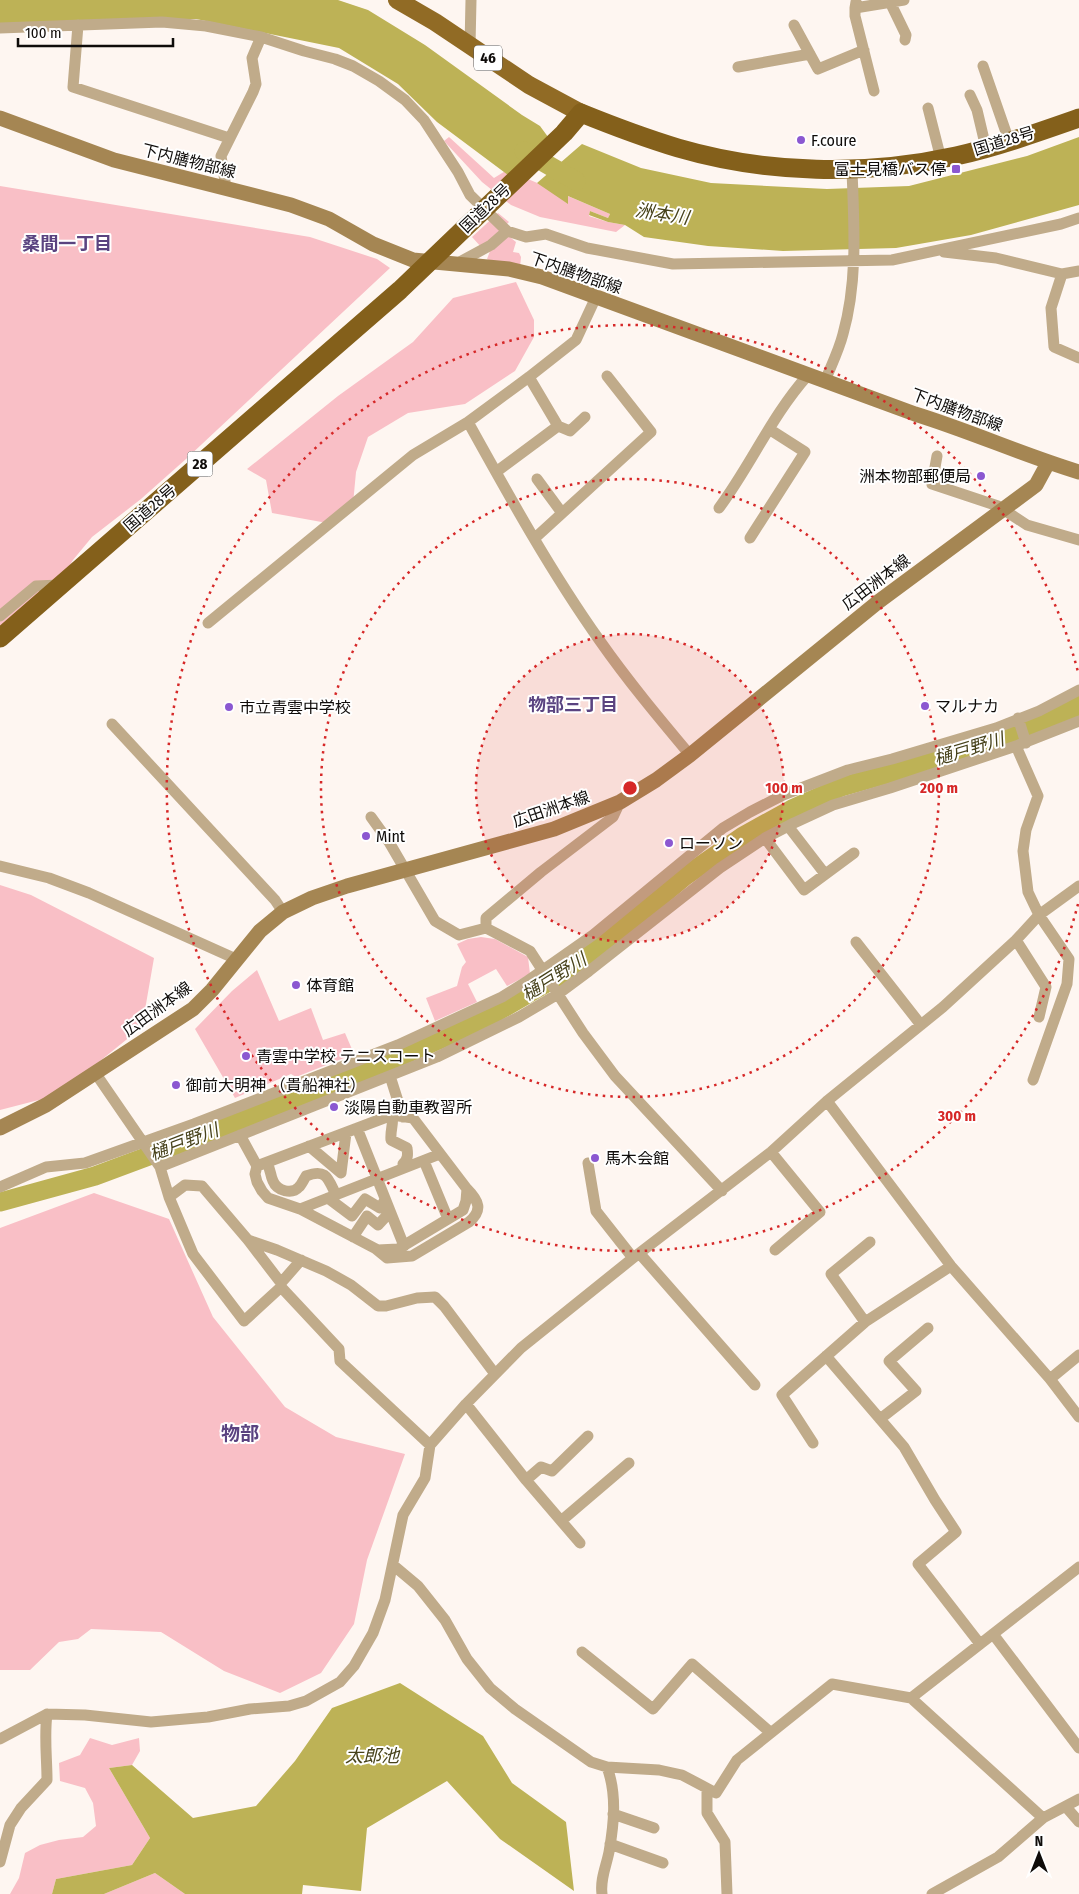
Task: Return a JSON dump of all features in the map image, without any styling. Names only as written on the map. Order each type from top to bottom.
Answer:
[{"type":"highway","name":"国道28号","points":[[0,638],[400,290],[564,133],[581,113],[638,136],[679,149],[724,160],[776,167],[852,170],[941,159],[986,148],[1079,118]]},
{"type":"main road","name":"46","points":[[397,0],[436,22],[529,85],[581,113]]},
{"type":"main road","name":"下内膳物部線","points":[[0,118],[114,160],[291,205],[330,219],[373,244],[413,260],[509,269],[542,277],[915,414],[956,427],[1048,463]]},
{"type":"main road","points":[[1048,463],[1079,472]]},
{"type":"main road","name":"広田洲本線","points":[[0,1128],[46,1105],[193,1009],[212,990],[260,931],[283,912],[312,898],[347,886],[554,829],[620,802],[656,780],[878,602],[1036,484],[1048,463]]},
{"type":"street","points":[[470,0],[470,46]]},
{"type":"street","points":[[874,91],[855,16],[856,4],[904,0]]},
{"type":"street","points":[[890,2],[906,35],[905,40]]},
{"type":"street","points":[[0,28],[162,22],[206,26],[261,37],[304,51],[335,58],[380,81],[405,100],[424,120],[458,172],[470,195],[507,231],[526,236],[546,234],[587,248],[673,264],[854,258],[892,260],[1061,224],[1079,218]]},
{"type":"street","points":[[78,25],[73,87],[229,138]]},
{"type":"street","points":[[794,25],[818,69],[864,50]]},
{"type":"street","points":[[226,188],[221,156],[256,84],[252,58],[261,37]]},
{"type":"street","points":[[738,67],[810,54]]},
{"type":"street","points":[[983,66],[1009,141]]},
{"type":"street","points":[[970,95],[977,110],[986,148]]},
{"type":"street","points":[[928,108],[941,159]]},
{"type":"street","points":[[825,381],[843,335],[851,294],[854,258],[852,170]]},
{"type":"street","points":[[456,264],[491,245],[507,231]]},
{"type":"street","points":[[932,251],[996,258],[1062,274],[1079,271]]},
{"type":"street","points":[[1062,274],[1051,308],[1054,347],[1079,358]]},
{"type":"street","points":[[208,624],[413,455],[468,422],[576,340],[596,297]]},
{"type":"street","points":[[719,508],[790,395],[808,375]]},
{"type":"street","points":[[535,538],[651,432],[607,376]]},
{"type":"street","points":[[529,377],[558,426],[570,431],[585,417]]},
{"type":"street","points":[[468,422],[535,538],[600,642],[654,713],[690,754]]},
{"type":"street","points":[[496,472],[558,426]]},
{"type":"street","points":[[750,538],[805,452],[770,429]]},
{"type":"street","points":[[938,456],[932,484],[998,506],[1027,525],[1079,540]]},
{"type":"street","points":[[538,479],[562,513]]},
{"type":"street","points":[[0,616],[36,586],[60,585]]},
{"type":"street","points":[[0,1187],[46,1167],[86,1163],[398,1045],[502,997],[526,982],[593,934],[723,828],[750,812],[783,796],[848,770],[996,728],[1039,711],[1079,690]]},
{"type":"street","points":[[1018,718],[1021,745],[1038,796],[1026,830],[1023,851],[1028,892],[1039,915],[1069,959],[1067,984],[1033,1080]]},
{"type":"street","points":[[160,1167],[390,1076],[472,1041],[558,994],[720,868],[765,838],[788,826],[833,805],[1021,745],[1079,721]]},
{"type":"street","points":[[112,724],[275,900],[283,912]]},
{"type":"street","points":[[486,928],[486,918],[541,872],[613,817],[620,802]]},
{"type":"street","points":[[371,817],[406,871],[435,921],[459,935],[486,928],[530,951],[583,1033],[615,1076],[722,1191]]},
{"type":"street","points":[[788,826],[826,874]]},
{"type":"street","points":[[765,838],[804,890],[854,853]]},
{"type":"street","points":[[0,866],[49,878],[89,893],[236,959]]},
{"type":"street","points":[[0,1739],[47,1714],[68,1714],[151,1722],[208,1717],[250,1709],[289,1706],[306,1701],[340,1682],[354,1666],[373,1633],[385,1600],[403,1515],[425,1478],[430,1445],[466,1404],[521,1348],[771,1152],[827,1101],[943,1008],[1016,940],[1039,915],[1079,886]]},
{"type":"street","points":[[1016,940],[1046,987],[1039,1017]]},
{"type":"street","points":[[856,942],[921,1025]]},
{"type":"street","points":[[96,1074],[160,1167],[169,1197],[193,1254],[244,1322],[281,1285],[301,1260]]},
{"type":"street","points":[[390,1076],[398,1116],[390,1134],[391,1140],[407,1148],[408,1154],[407,1160],[403,1164],[404,1168]]},
{"type":"street","points":[[827,1101],[951,1266],[1050,1379],[1079,1417]]},
{"type":"street","points":[[398,1116],[413,1118],[467,1189],[476,1198],[478,1208],[476,1216],[412,1256],[387,1258],[376,1249],[300,1209],[268,1198],[262,1191],[255,1174],[262,1165],[357,1128],[398,1116]]},
{"type":"street","points":[[357,1128],[404,1246]]},
{"type":"street","points":[[309,1146],[341,1173],[346,1132]]},
{"type":"street","points":[[240,1135],[262,1165],[271,1170],[271,1179],[280,1190],[299,1188],[306,1176],[318,1173],[324,1174],[330,1180],[332,1197],[352,1216],[365,1199],[380,1208],[385,1200]]},
{"type":"street","points":[[771,1152],[820,1212],[775,1250]]},
{"type":"street","points":[[300,1209],[440,1154]]},
{"type":"street","points":[[424,1161],[448,1219]]},
{"type":"street","points":[[588,1163],[596,1211],[755,1385]]},
{"type":"street","points":[[169,1197],[185,1185],[202,1186],[248,1240],[281,1285],[339,1349],[340,1361],[430,1445]]},
{"type":"street","points":[[376,1249],[398,1249],[463,1210],[467,1189]]},
{"type":"street","points":[[354,1237],[367,1216],[378,1225],[390,1212]]},
{"type":"street","points":[[248,1240],[301,1260],[340,1278],[378,1306],[386,1306],[417,1298],[435,1297],[444,1306],[495,1374]]},
{"type":"street","points":[[864,1322],[831,1274],[870,1242]]},
{"type":"street","points":[[813,1443],[782,1395],[864,1322],[951,1266]]},
{"type":"street","points":[[880,1419],[916,1391],[889,1361],[928,1328]]},
{"type":"street","points":[[1050,1379],[1079,1355]]},
{"type":"street","points":[[826,1356],[904,1447],[956,1532],[918,1564],[980,1644]]},
{"type":"street","points":[[466,1404],[526,1480],[580,1543]]},
{"type":"street","points":[[526,1480],[541,1467],[552,1471],[588,1436]]},
{"type":"street","points":[[561,1521],[629,1463]]},
{"type":"street","points":[[393,1565],[418,1586],[445,1620],[467,1659],[490,1688],[515,1709],[592,1762],[607,1767],[659,1770],[682,1775],[707,1790],[716,1793],[737,1760],[832,1684],[911,1698],[1043,1818]]},
{"type":"street","points":[[911,1698],[1079,1568]]},
{"type":"street","points":[[993,1634],[1079,1748]]},
{"type":"street","points":[[582,1652],[653,1710],[692,1664],[771,1733]]},
{"type":"street","points":[[0,1862],[10,1825],[21,1808],[47,1780],[44,1733],[47,1714]]},
{"type":"street","points":[[602,1894],[600,1884],[610,1844],[613,1814],[613,1783],[607,1767]]},
{"type":"street","points":[[707,1790],[707,1813],[725,1842],[728,1894]]},
{"type":"street","points":[[932,1894],[998,1857],[1043,1818],[1066,1807],[1079,1798]]},
{"type":"street","points":[[1066,1807],[1079,1822]]},
{"type":"street","points":[[613,1814],[654,1828]]},
{"type":"street","points":[[610,1844],[663,1863]]},
{"type":"shaded area","points":[[449,137],[494,178],[507,170],[610,214],[608,218],[590,211],[589,216],[625,225],[616,232],[540,217],[511,205],[482,182],[444,141]]},
{"type":"shaded area","points":[[0,186],[310,237],[377,259],[390,268],[186,459],[141,499],[92,537],[73,560],[61,579],[0,629]]},
{"type":"shaded area","points":[[498,213],[509,222],[482,248],[472,237]]},
{"type":"shaded area","points":[[506,234],[516,242],[513,252],[519,253],[521,257],[520,268],[495,264],[487,259],[490,251]]},
{"type":"shaded area","points":[[516,282],[534,320],[534,337],[515,371],[465,404],[408,413],[368,437],[356,472],[353,504],[327,523],[272,513],[266,480],[247,469],[338,396],[413,342],[453,298]]},
{"type":"shaded area","points":[[0,885],[31,895],[154,958],[142,1027],[58,1095],[0,1110]]},
{"type":"shaded area","points":[[481,937],[495,939],[528,957],[530,974],[507,986],[496,969],[468,984],[477,1002],[435,1021],[426,998],[457,986],[462,967],[466,962],[457,944],[468,939]]},
{"type":"shaded area","points":[[257,970],[279,1021],[311,1008],[323,1040],[345,1033],[354,1054],[296,1077],[291,1074],[235,1098],[195,1029],[232,991]]},
{"type":"shaded area","points":[[94,1193],[169,1219],[213,1317],[285,1407],[336,1437],[405,1454],[367,1560],[354,1624],[321,1673],[280,1693],[224,1671],[161,1632],[91,1629],[78,1639],[59,1642],[30,1670],[0,1670],[0,1228]]},
{"type":"shaded area","points":[[90,1738],[112,1745],[139,1738],[140,1751],[132,1765],[109,1768],[150,1838],[132,1865],[56,1879],[52,1894],[10,1894],[19,1878],[25,1853],[40,1845],[83,1837],[96,1826],[93,1803],[85,1788],[60,1781],[59,1763],[80,1755]]},
{"type":"shaded area","points":[[155,1873],[185,1894],[104,1894]]},
{"type":"water","points":[[0,0],[338,0],[368,10],[425,45],[540,126],[551,141],[512,178],[437,122],[398,84],[339,48],[196,19],[142,19],[0,25]]},
{"type":"water","points":[[1079,137],[1079,205],[971,235],[896,248],[783,251],[708,246],[644,237],[625,225],[608,222],[589,215],[590,211],[608,218],[610,214],[568,196],[568,204],[537,183],[582,144],[641,168],[711,183],[827,189],[909,186],[1027,156]]},
{"type":"water","name":"太郎池","points":[[400,1683],[483,1736],[512,1783],[566,1822],[574,1891],[500,1839],[447,1781],[367,1828],[361,1891],[303,1885],[302,1894],[185,1894],[155,1873],[104,1894],[52,1894],[56,1879],[132,1865],[150,1838],[109,1768],[132,1765],[193,1818],[256,1806],[295,1761],[332,1708]]},
{"type":"waterway","name":"洲本川","points":[[524,151],[576,181]]},
{"type":"waterway","name":"樋戸野川","points":[[0,1202],[95,1176],[154,1154],[378,1066],[476,1024],[569,970],[607,942],[684,877],[743,836],[792,809],[841,787],[979,748],[1041,725],[1079,705]]},
{"type":"place","name":"F.coure","points":[[801,140]]},
{"type":"place","name":"富士見橋バス停","points":[[956,169]]},
{"type":"place","name":"洲本物部郵便局","points":[[981,476]]},
{"type":"place","name":"マルナカ","points":[[925,706]]},
{"type":"place","name":"市立青雲中学校","points":[[229,707]]},
{"type":"place","name":"Mint","points":[[366,836]]},
{"type":"place","name":"ローソン","points":[[669,843]]},
{"type":"place","name":"体育館","points":[[296,985]]},
{"type":"place","name":"青雲中学校 テニスコート","points":[[246,1056]]},
{"type":"place","name":"御前大明神 （貴船神社）","points":[[176,1085]]},
{"type":"place","name":"淡陽自動車教習所","points":[[334,1107]]},
{"type":"place","name":"馬木会館","points":[[595,1158]]},
{"type":"district","name":"桑間一丁目","points":[[67,244]]},
{"type":"district","name":"物部三丁目","points":[[573,705]]},
{"type":"district","name":"物部","points":[[240,1433]]}]
